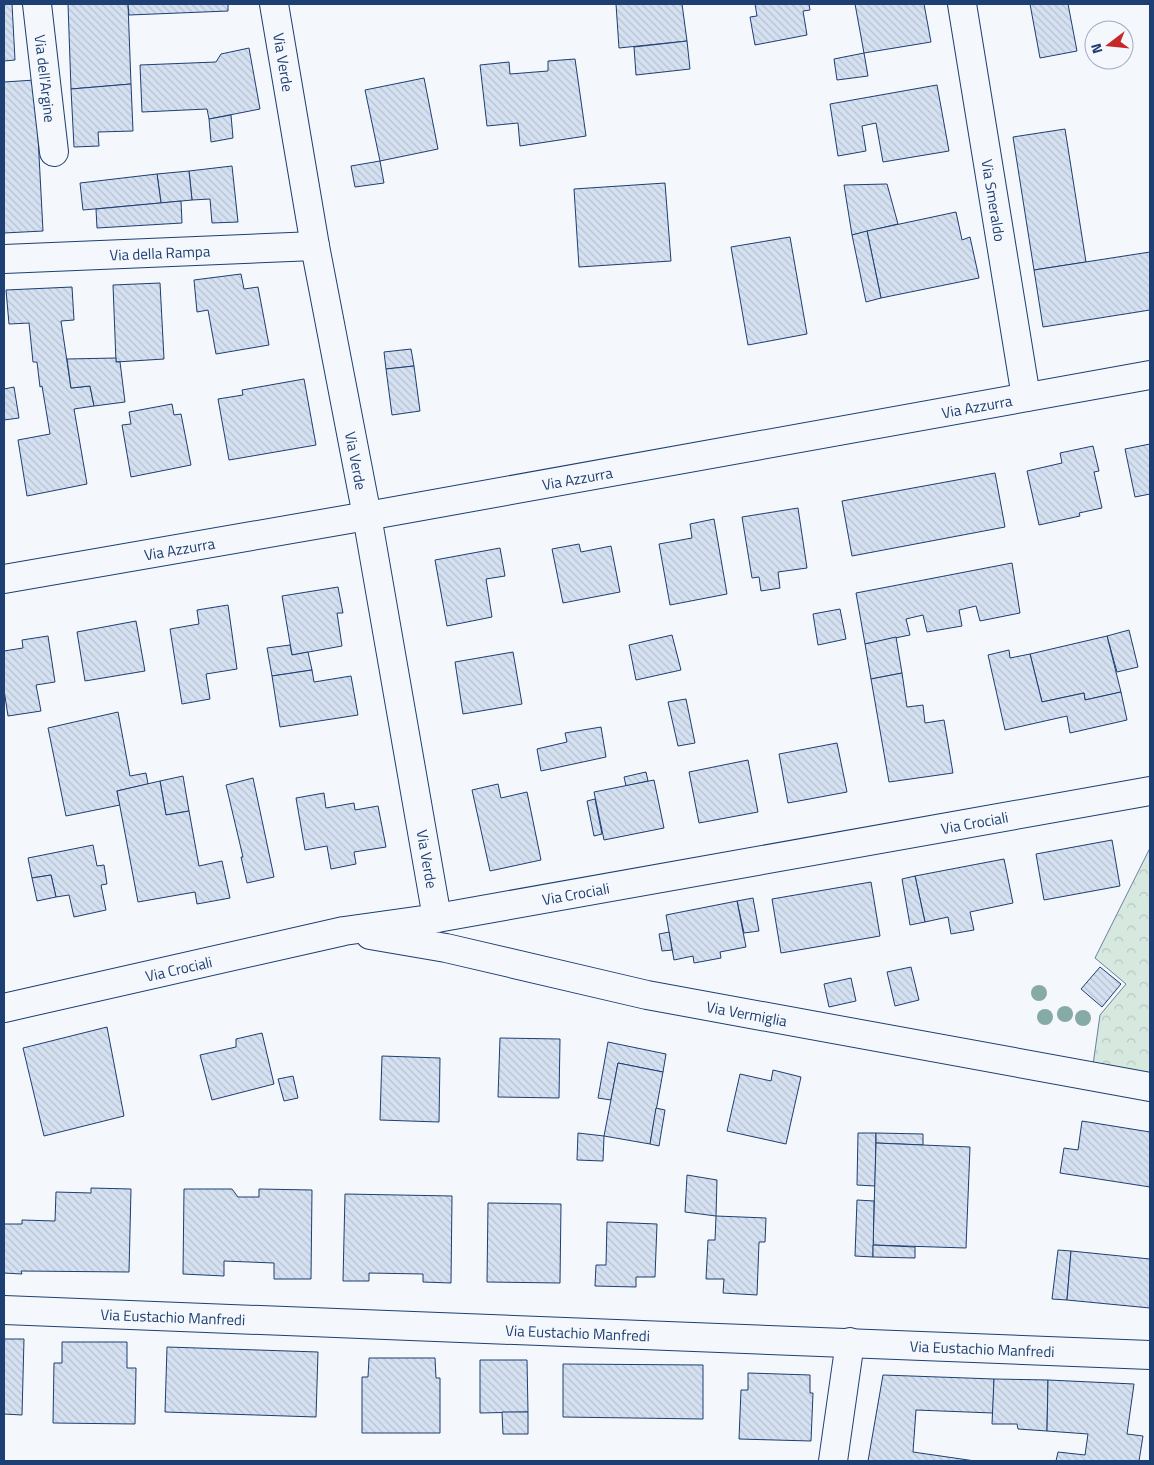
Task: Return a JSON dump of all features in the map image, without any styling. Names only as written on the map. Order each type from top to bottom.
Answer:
[{"type":"street","name":"Via dell'Argine","points":[[37,4],[54,152]]},
{"type":"street","name":"Via Verde","points":[[274,4],[315,246],[367,516],[437,918]]},
{"type":"street","name":"Via Smeraldo","points":[[962,4],[1026,397]]},
{"type":"street","name":"Via della Rampa","points":[[4,259],[315,246]]},
{"type":"street","name":"Via Azzurra","points":[[4,579],[367,516],[1150,375]]},
{"type":"street","name":"Via Crociali","points":[[4,1008],[344,931],[437,918],[1150,791]]},
{"type":"street","name":"Via Vermiglia","points":[[344,931],[446,948],[647,995],[1150,1087]]},
{"type":"street","name":"Via Eustachio Manfredi","points":[[4,1310],[1150,1355]]},
{"type":"street","points":[[833,1461],[850,1342]]},
{"type":"green space","points":[[1150,848],[1150,1081],[1092,1072],[1100,1015],[1126,984],[1095,958]]},
{"type":"building","points":[[4,4],[12,4],[15,60],[4,61]]},
{"type":"building","points":[[68,4],[128,4],[131,84],[71,89]]},
{"type":"building","points":[[128,4],[228,4],[228,11],[129,15]]},
{"type":"building","points":[[616,4],[682,4],[687,41],[619,48]]},
{"type":"building","points":[[755,4],[809,4],[810,10],[803,11],[807,35],[755,45],[750,17],[757,16]]},
{"type":"building","points":[[855,4],[924,4],[931,42],[864,53]]},
{"type":"building","points":[[1030,4],[1068,4],[1077,51],[1040,58]]},
{"type":"building","points":[[687,41],[690,69],[636,75],[634,47]]},
{"type":"building","points":[[249,48],[260,109],[209,119],[207,109],[142,112],[140,65],[216,62],[221,54]]},
{"type":"building","points":[[864,53],[868,76],[837,80],[834,59]]},
{"type":"building","points":[[575,59],[586,136],[520,146],[518,123],[487,126],[480,65],[509,62],[510,74],[548,71],[548,61]]},
{"type":"building","points":[[424,78],[438,149],[380,161],[365,90]]},
{"type":"building","points":[[35,80],[43,231],[4,233],[4,82]]},
{"type":"building","points":[[131,84],[133,131],[98,132],[99,146],[74,147],[71,89]]},
{"type":"building","points":[[937,85],[949,151],[883,162],[876,123],[862,126],[866,151],[838,156],[830,104]]},
{"type":"building","points":[[231,115],[233,138],[211,142],[209,119]]},
{"type":"building","points":[[1065,129],[1086,262],[1034,270],[1013,137]]},
{"type":"building","points":[[380,161],[384,183],[355,187],[351,166]]},
{"type":"building","points":[[232,166],[238,222],[212,223],[210,199],[192,200],[189,171]]},
{"type":"building","points":[[189,171],[192,200],[161,203],[157,174]]},
{"type":"building","points":[[157,174],[161,203],[83,210],[80,183]]},
{"type":"building","points":[[665,183],[671,261],[579,267],[574,189]]},
{"type":"building","points":[[887,184],[898,224],[852,235],[844,185]]},
{"type":"building","points":[[181,201],[182,223],[97,228],[96,209]]},
{"type":"building","points":[[956,212],[962,240],[970,237],[979,278],[881,298],[867,231]]},
{"type":"building","points":[[867,231],[881,298],[866,302],[852,235]]},
{"type":"building","points":[[790,237],[807,334],[748,345],[731,247]]},
{"type":"building","points":[[1150,252],[1150,310],[1043,327],[1034,270]]},
{"type":"building","points":[[241,274],[244,289],[258,287],[269,345],[216,354],[208,310],[197,312],[194,280]]},
{"type":"building","points":[[160,283],[164,359],[116,362],[113,285]]},
{"type":"building","points":[[72,287],[74,320],[61,321],[71,388],[90,386],[94,406],[74,409],[87,484],[27,496],[18,440],[50,434],[37,362],[33,362],[29,323],[9,324],[6,290]]},
{"type":"building","points":[[411,349],[414,366],[386,369],[384,352]]},
{"type":"building","points":[[116,358],[116,362],[120,362],[125,402],[94,406],[90,386],[71,388],[67,359]]},
{"type":"building","points":[[414,366],[420,411],[392,415],[386,369]]},
{"type":"building","points":[[304,379],[316,445],[229,460],[218,399],[243,395],[242,390]]},
{"type":"building","points":[[14,387],[19,418],[4,420],[4,389]]},
{"type":"building","points":[[172,404],[174,415],[181,414],[191,465],[131,477],[122,425],[131,424],[129,412]]},
{"type":"building","points":[[1150,444],[1150,494],[1135,497],[1125,449]]},
{"type":"building","points":[[1093,446],[1099,471],[1094,472],[1102,508],[1079,513],[1080,516],[1039,525],[1027,471],[1062,463],[1060,453]]},
{"type":"building","points":[[995,473],[1005,527],[852,556],[842,501]]},
{"type":"building","points":[[798,508],[807,568],[778,572],[780,588],[761,591],[759,577],[752,578],[742,517]]},
{"type":"building","points":[[714,519],[727,594],[670,605],[659,544],[692,538],[690,524]]},
{"type":"building","points":[[579,544],[581,552],[611,546],[620,592],[563,603],[552,549]]},
{"type":"building","points":[[500,548],[505,576],[486,579],[492,617],[447,626],[435,560]]},
{"type":"building","points":[[1012,563],[1020,613],[980,621],[976,606],[959,610],[962,626],[927,632],[923,615],[906,619],[910,635],[865,644],[856,593]]},
{"type":"building","points":[[338,587],[343,613],[337,613],[342,646],[292,655],[282,596]]},
{"type":"building","points":[[228,605],[237,669],[206,674],[210,699],[182,704],[170,629],[199,624],[197,610]]},
{"type":"building","points":[[840,609],[846,639],[818,645],[813,614]]},
{"type":"building","points":[[136,621],[145,671],[85,681],[77,632]]},
{"type":"building","points":[[1129,630],[1138,667],[1117,672],[1107,636]]},
{"type":"building","points":[[672,635],[681,670],[636,680],[629,645]]},
{"type":"building","points":[[48,636],[55,682],[36,685],[41,711],[8,716],[4,690],[4,651],[23,648],[22,640]]},
{"type":"building","points":[[1107,636],[1121,692],[1085,700],[1084,693],[1042,702],[1030,654]]},
{"type":"building","points":[[896,637],[902,673],[871,679],[865,644]]},
{"type":"building","points":[[290,645],[292,655],[308,652],[312,670],[272,676],[267,648]]},
{"type":"building","points":[[1009,650],[1010,658],[1030,654],[1042,702],[1084,693],[1085,700],[1121,692],[1127,720],[1070,733],[1067,716],[1005,730],[988,655]]},
{"type":"building","points":[[513,652],[522,704],[463,714],[455,662]]},
{"type":"building","points":[[312,670],[314,682],[351,676],[358,715],[280,727],[272,676]]},
{"type":"building","points":[[902,673],[907,707],[923,705],[925,723],[944,720],[953,773],[889,782],[871,679]]},
{"type":"building","points":[[686,699],[695,743],[678,746],[668,702]]},
{"type":"building","points":[[118,712],[130,776],[146,773],[148,784],[117,791],[120,805],[66,816],[48,728]]},
{"type":"building","points":[[601,727],[606,757],[541,771],[537,749],[567,742],[565,733]]},
{"type":"building","points":[[837,743],[847,792],[788,803],[779,754]]},
{"type":"building","points":[[748,760],[758,812],[699,823],[689,772]]},
{"type":"building","points":[[646,772],[648,781],[626,786],[624,777]]},
{"type":"building","points":[[183,776],[189,811],[166,815],[160,781]]},
{"type":"building","points":[[253,778],[274,877],[247,883],[241,857],[243,857],[226,785]]},
{"type":"building","points":[[654,780],[664,828],[604,840],[594,792]]},
{"type":"building","points":[[160,781],[166,815],[189,811],[199,866],[222,861],[230,898],[197,904],[195,892],[138,902],[117,791]]},
{"type":"building","points":[[498,784],[501,798],[527,792],[541,860],[490,871],[472,790]]},
{"type":"building","points":[[324,793],[326,808],[354,803],[355,810],[378,806],[386,847],[354,852],[356,864],[331,869],[327,846],[305,850],[296,798]]},
{"type":"building","points":[[595,799],[602,834],[594,836],[587,801]]},
{"type":"building","points":[[1112,840],[1120,886],[1044,900],[1036,854]]},
{"type":"building","points":[[93,845],[97,866],[104,865],[107,884],[101,885],[106,910],[74,917],[69,895],[56,897],[51,875],[32,878],[28,858]]},
{"type":"building","points":[[1004,859],[1013,903],[970,912],[974,930],[951,934],[948,917],[925,922],[915,876]]},
{"type":"building","points":[[51,875],[56,897],[37,901],[32,878]]},
{"type":"building","points":[[915,876],[925,922],[910,925],[902,879]]},
{"type":"building","points":[[871,882],[880,936],[781,953],[772,899]]},
{"type":"building","points":[[753,898],[759,931],[744,933],[737,901]]},
{"type":"building","points":[[737,901],[746,947],[720,952],[721,958],[694,963],[693,956],[674,960],[666,915]]},
{"type":"building","points":[[669,932],[672,950],[662,951],[659,934]]},
{"type":"building","points":[[911,967],[919,1000],[895,1006],[887,972]]},
{"type":"building","points":[[1100,967],[1121,984],[1102,1007],[1081,989]]},
{"type":"building","points":[[851,978],[856,1001],[829,1007],[824,984]]},
{"type":"building","points":[[107,1027],[124,1116],[44,1136],[23,1048]]},
{"type":"building","points":[[262,1033],[274,1084],[212,1100],[200,1055],[236,1047],[236,1039]]},
{"type":"building","points":[[500,1038],[560,1039],[559,1098],[498,1097]]},
{"type":"building","points":[[608,1042],[666,1054],[663,1072],[618,1063],[611,1100],[598,1098]]},
{"type":"building","points":[[382,1056],[440,1058],[439,1122],[380,1120]]},
{"type":"building","points":[[618,1063],[663,1072],[650,1144],[604,1136]]},
{"type":"building","points":[[773,1070],[801,1077],[786,1144],[727,1131],[740,1074],[771,1081]]},
{"type":"building","points":[[293,1076],[298,1098],[284,1101],[278,1079]]},
{"type":"building","points":[[656,1108],[665,1110],[659,1146],[650,1144]]},
{"type":"building","points":[[1082,1121],[1150,1132],[1150,1187],[1060,1173],[1064,1148],[1078,1150]]},
{"type":"building","points":[[578,1133],[604,1136],[603,1161],[577,1160]]},
{"type":"building","points":[[858,1133],[876,1133],[875,1186],[857,1185]]},
{"type":"building","points":[[876,1133],[923,1134],[923,1145],[876,1143]]},
{"type":"building","points":[[876,1143],[970,1147],[966,1248],[873,1245]]},
{"type":"building","points":[[687,1175],[717,1180],[716,1216],[685,1212]]},
{"type":"building","points":[[91,1188],[131,1189],[129,1272],[21,1271],[22,1274],[4,1273],[4,1224],[22,1224],[22,1220],[55,1221],[56,1192],[91,1193]]},
{"type":"building","points":[[184,1189],[232,1189],[238,1197],[259,1197],[259,1189],[312,1190],[311,1279],[274,1279],[274,1263],[224,1261],[224,1276],[183,1274]]},
{"type":"building","points":[[345,1194],[452,1196],[451,1283],[423,1282],[423,1274],[369,1273],[369,1281],[343,1281]]},
{"type":"building","points":[[857,1200],[874,1201],[873,1257],[855,1256]]},
{"type":"building","points":[[488,1203],[561,1204],[560,1283],[487,1282]]},
{"type":"building","points":[[716,1216],[766,1218],[765,1242],[759,1242],[757,1295],[723,1293],[724,1279],[706,1279],[708,1240],[715,1240]]},
{"type":"building","points":[[607,1222],[657,1224],[655,1277],[636,1277],[636,1287],[595,1286],[596,1265],[606,1265]]},
{"type":"building","points":[[873,1245],[915,1247],[915,1258],[873,1257]]},
{"type":"building","points":[[1058,1250],[1071,1251],[1067,1300],[1052,1299]]},
{"type":"building","points":[[1071,1251],[1150,1259],[1150,1308],[1067,1300]]},
{"type":"building","points":[[4,1339],[24,1339],[22,1415],[4,1414]]},
{"type":"building","points":[[62,1342],[127,1342],[127,1368],[136,1368],[135,1424],[53,1423],[54,1363],[62,1363]]},
{"type":"building","points":[[167,1347],[318,1352],[316,1417],[165,1412]]},
{"type":"building","points":[[369,1358],[435,1358],[436,1378],[440,1378],[440,1433],[362,1433],[362,1377],[368,1377]]},
{"type":"building","points":[[480,1360],[527,1360],[528,1412],[480,1413]]},
{"type":"building","points":[[563,1364],[703,1365],[703,1419],[563,1417]]},
{"type":"building","points":[[748,1373],[810,1375],[810,1393],[813,1393],[811,1441],[739,1439],[741,1390],[748,1390]]},
{"type":"building","points":[[883,1375],[994,1379],[993,1413],[916,1410],[913,1452],[975,1461],[868,1461]]},
{"type":"building","points":[[994,1379],[1048,1380],[1047,1431],[1018,1429],[1017,1424],[992,1424]]},
{"type":"building","points":[[1048,1380],[1134,1384],[1127,1434],[1143,1436],[1139,1461],[1056,1461],[1058,1452],[1085,1455],[1088,1434],[1047,1431]]},
{"type":"building","points":[[502,1412],[528,1412],[528,1434],[503,1434]]}]
